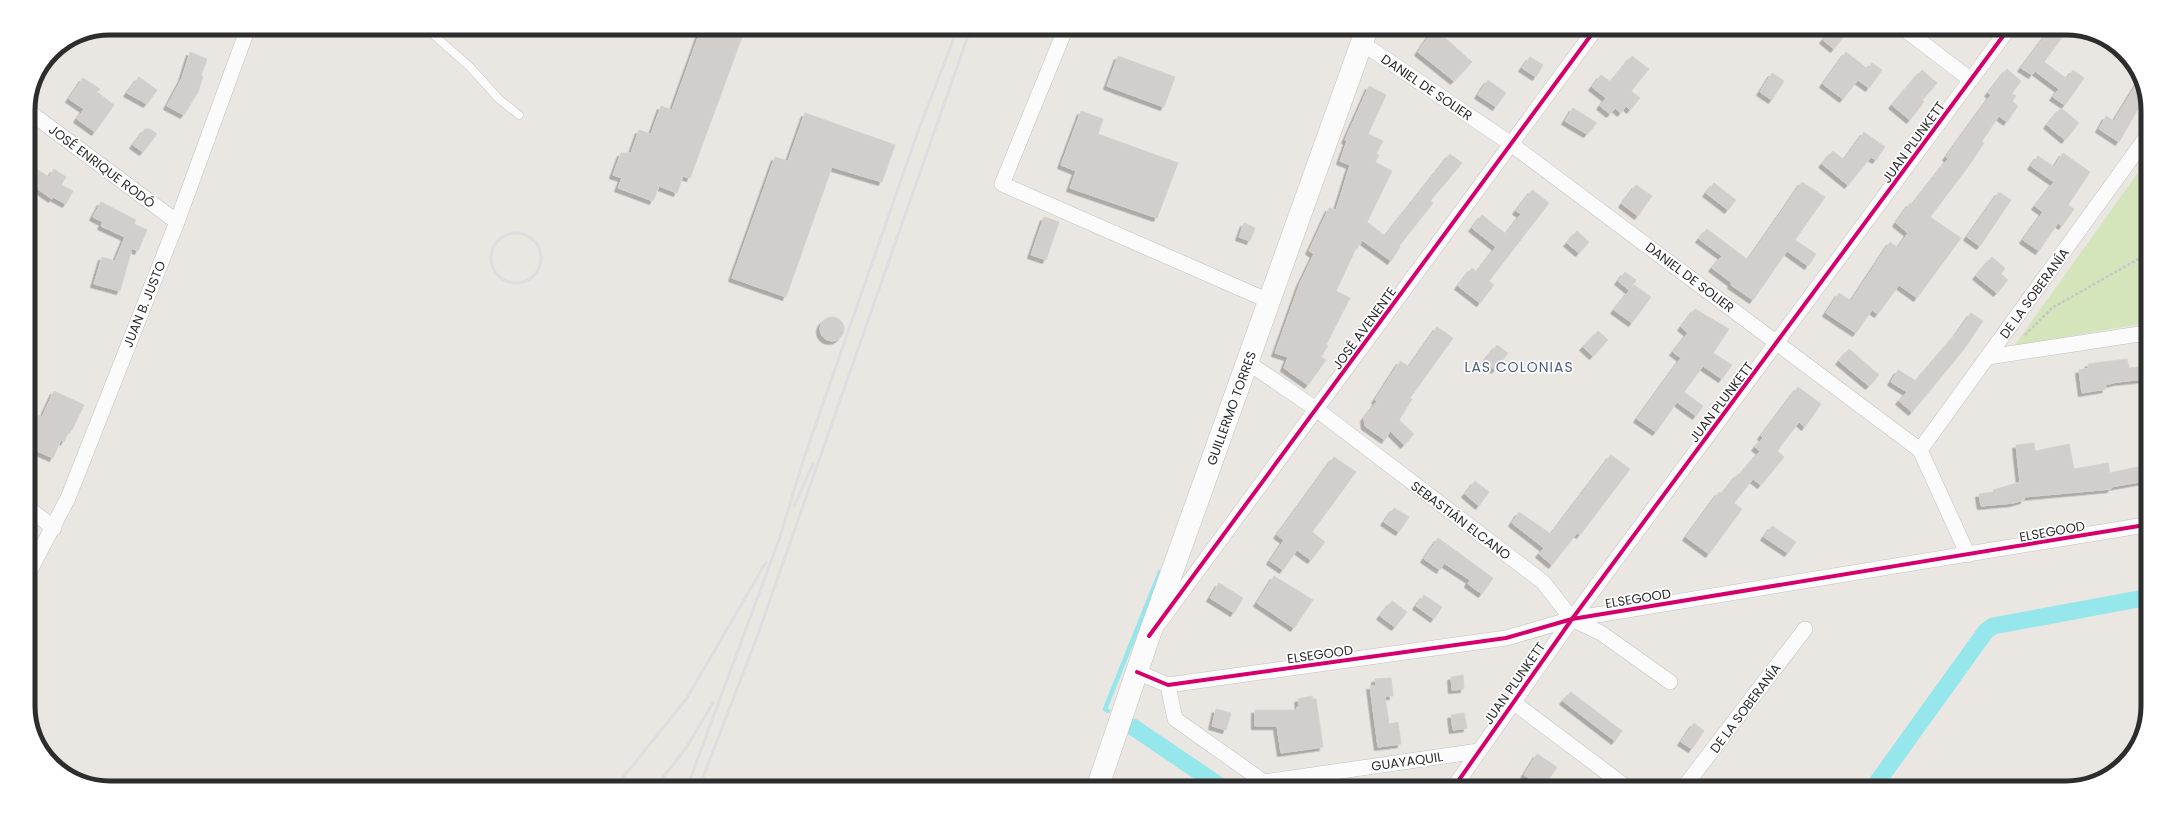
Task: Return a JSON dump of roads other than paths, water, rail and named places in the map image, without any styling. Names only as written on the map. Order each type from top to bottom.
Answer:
[{"type":"main road","name":"GUILLERMO TORRES","points":[[1100,781],[1149,636],[1364,37]]},
{"type":"street","name":"JUAN B. JUSTO","points":[[35,562],[54,528],[68,498],[177,222],[245,35]]},
{"type":"street","points":[[1062,35],[1002,184],[1269,301]]},
{"type":"street","name":"JOSÉ AVENENTE","points":[[1149,636],[1591,35]]},
{"type":"street","points":[[1912,35],[1972,80]]},
{"type":"street","name":"JUAN PLUNKETT","points":[[1459,781],[1478,751],[1572,619],[2004,35]]},
{"type":"street","name":"DANIEL DE SOLIER","points":[[1364,37],[1778,342],[1920,450],[1968,555]]},
{"type":"street","name":"JOSÉ ENRIQUE RODÓ","points":[[35,116],[177,222]]},
{"type":"street","name":"DE LA SOBERANÍA","points":[[1920,450],[2141,145]]},
{"type":"street","points":[[1988,357],[2141,334]]},
{"type":"street","name":"SEBASTIÁN ELCANO","points":[[1247,362],[1316,409],[1543,582],[1572,619],[1601,633],[1670,682]]},
{"type":"street","points":[[35,513],[54,528]]},
{"type":"street","name":"ELSEGOOD","points":[[1168,685],[1506,638],[1572,619],[2141,526]]},
{"type":"street","name":"DE LA SOBERANÍA","points":[[1689,781],[1805,629]]},
{"type":"street","points":[[1137,672],[1168,685]]},
{"type":"street","name":"GUAYAQUIL","points":[[1168,685],[1175,719],[1263,781]]},
{"type":"street","points":[[1513,702],[1618,781]]},
{"type":"street","name":"GUAYAQUIL","points":[[1271,781],[1478,751]]},
{"type":"lane","points":[[434,35],[464,62],[499,100],[519,115]]},
{"type":"waterway","points":[[1108,711],[1105,709],[1160,572]]},
{"type":"waterway","points":[[1878,781],[1986,631],[1993,626],[2141,599]]},
{"type":"waterway","points":[[1133,727],[1213,781]]},
{"type":"railway","points":[[689,781],[780,537],[803,461],[917,134],[955,35]]},
{"type":"railway","points":[[702,781],[757,637],[968,35]]},
{"type":"railway","points":[[516,233],[525,235],[536,244],[541,258],[539,267],[530,278],[516,283],[507,281],[496,272],[491,258],[493,249],[502,238],[516,233]]},
{"type":"railway","points":[[794,506],[813,464]]},
{"type":"railway","points":[[620,781],[687,698],[766,562]]},
{"type":"railway","points":[[660,781],[686,748],[713,703]]},
{"type":"district","name":"LAS COLONIAS","points":[[1519,367]]}]
